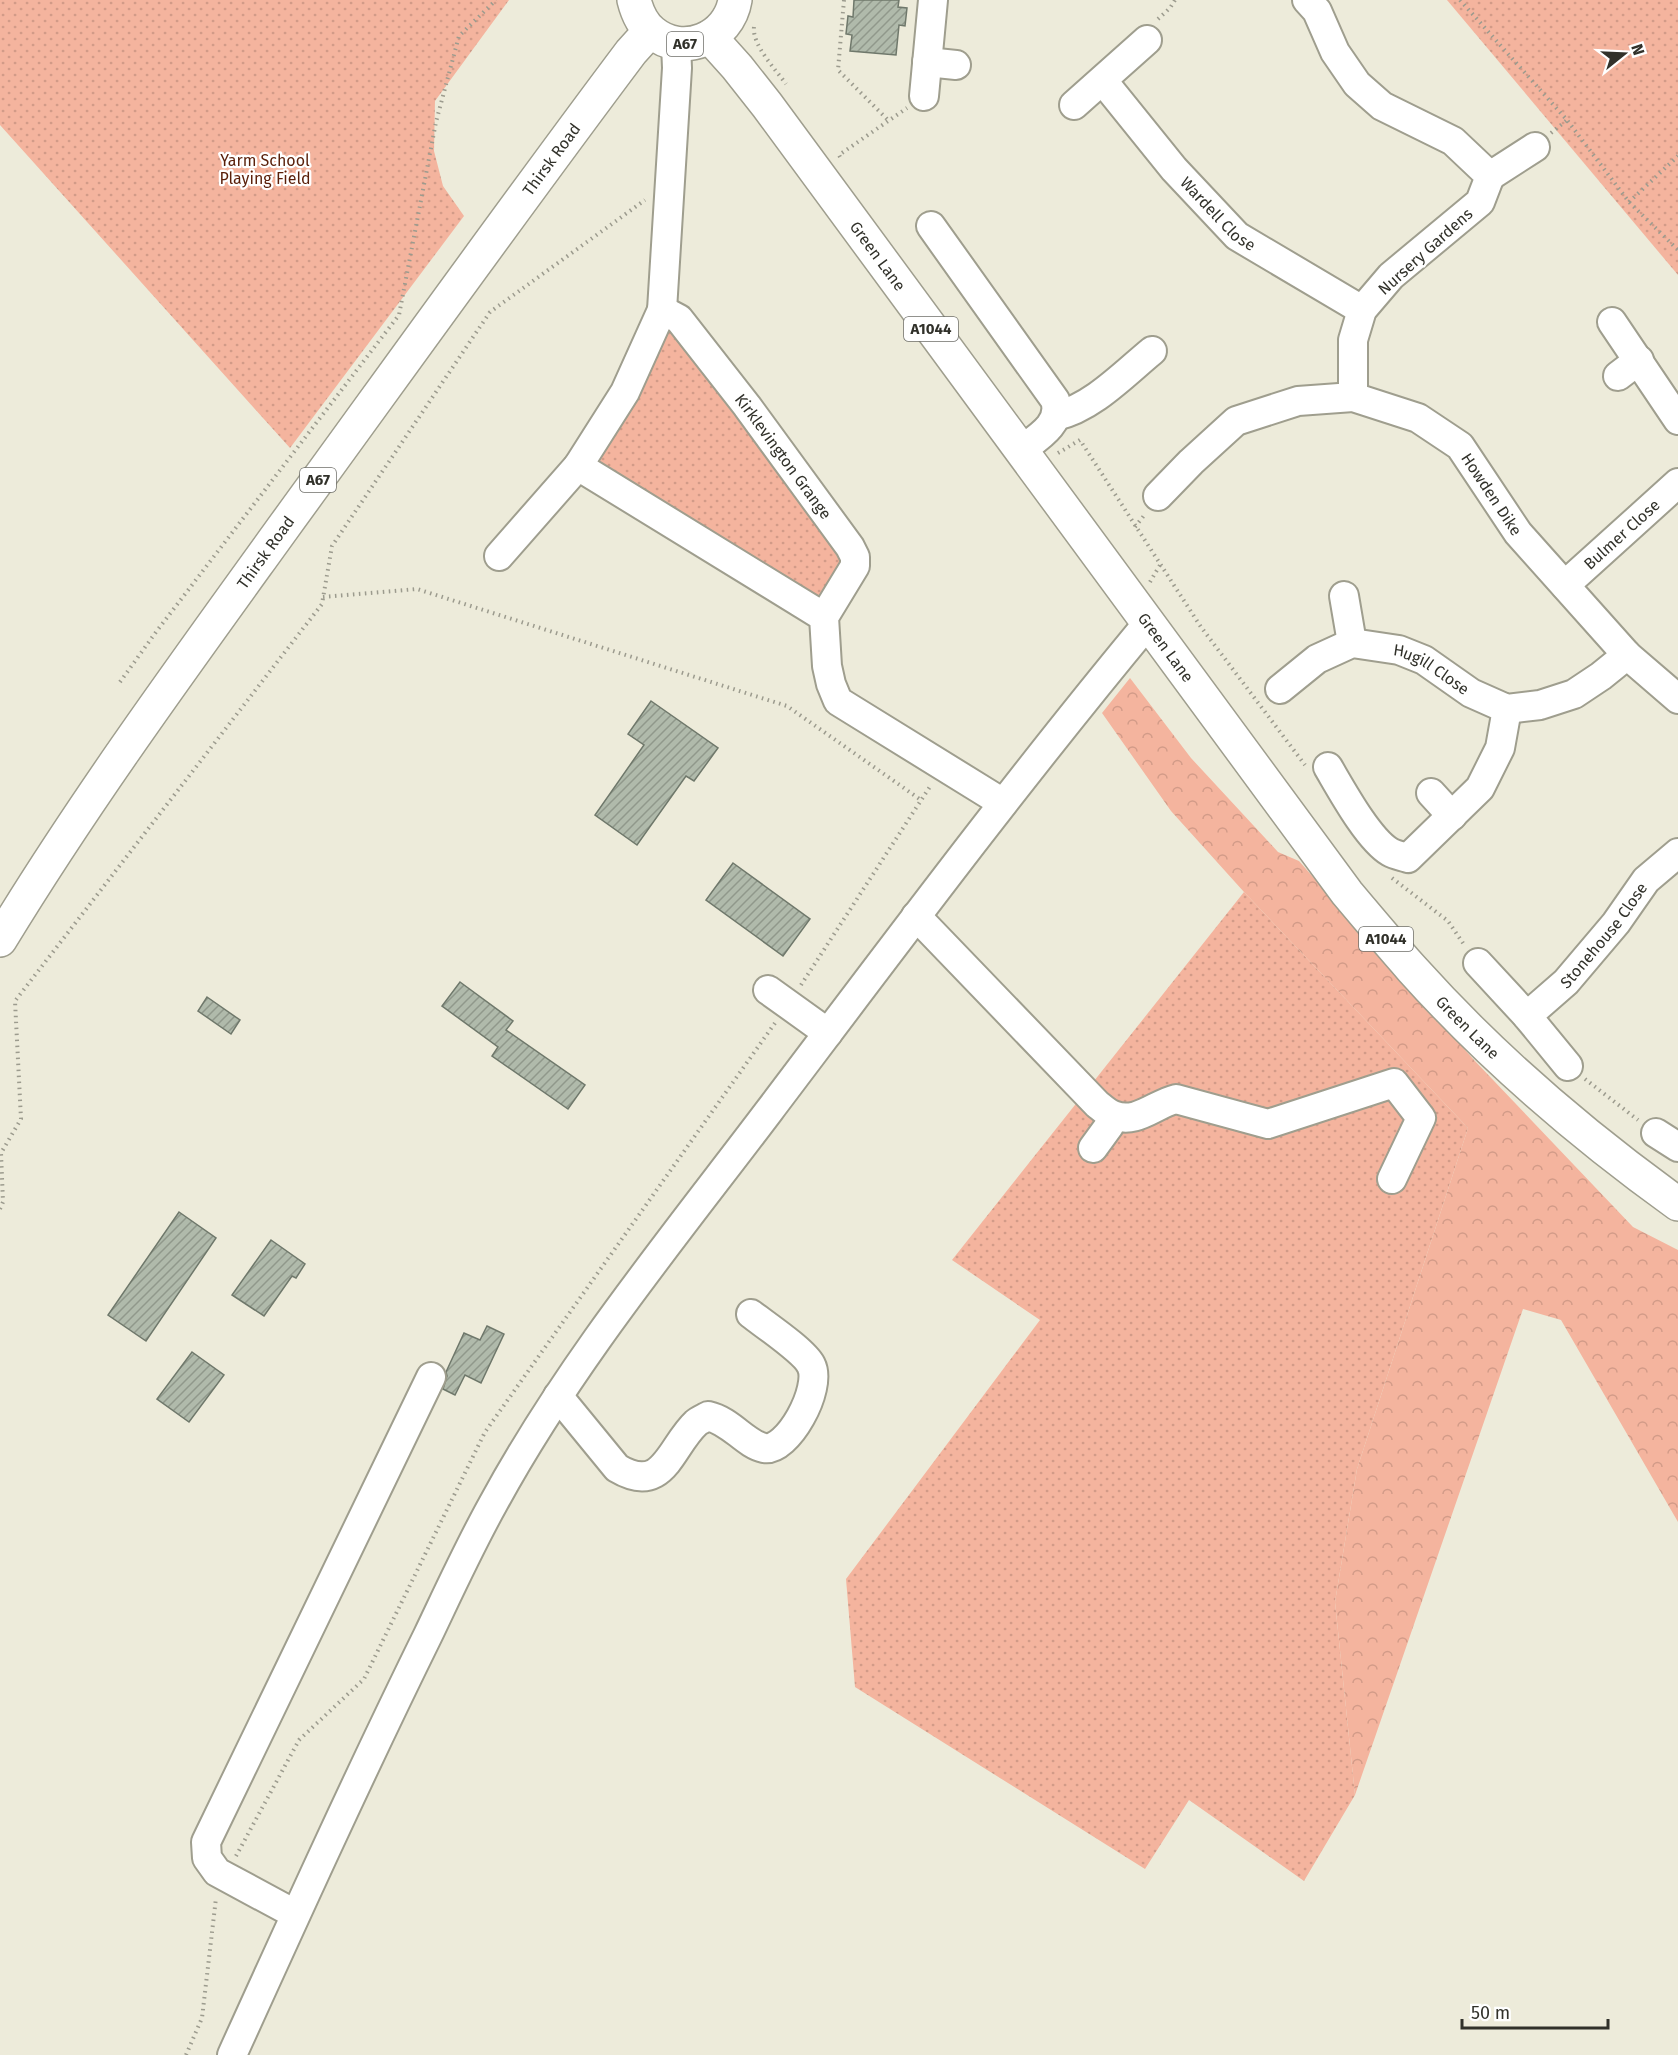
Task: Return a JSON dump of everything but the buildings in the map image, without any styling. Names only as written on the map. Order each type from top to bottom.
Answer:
[{"type":"main road","name":"A67","points":[[634,0],[638,16],[668,48],[710,38],[724,26],[733,10],[745,12]]},
{"type":"main road","name":"Green Lane","points":[[710,38],[1040,433],[1148,623],[1347,893],[1413,970],[1489,1048],[1555,1108],[1622,1164],[1678,1204]]},
{"type":"main road","name":"Thirsk Road","points":[[0,940],[140,727],[509,214],[631,52],[668,48]]},
{"type":"street","points":[[924,96],[933,0]]},
{"type":"street","points":[[1307,0],[1317,11],[1335,52],[1357,84],[1382,106],[1453,141],[1490,176],[1535,147]]},
{"type":"street","points":[[1074,105],[1148,40]]},
{"type":"street","points":[[499,556],[579,466],[625,392],[662,309],[670,182],[668,48]]},
{"type":"street","points":[[927,62],[956,65]]},
{"type":"street","name":"Wardell Close","points":[[1102,81],[1174,169],[1237,236],[1362,310]]},
{"type":"street","name":"Nursery Gardens","points":[[1353,397],[1353,340],[1362,310],[1391,276],[1480,202],[1490,176]]},
{"type":"street","points":[[931,226],[1051,393],[1057,406],[1040,433]]},
{"type":"street","name":"Kirklevington Grange","points":[[662,309],[679,319],[747,406],[850,547],[855,557],[855,566],[824,617]]},
{"type":"street","points":[[1612,322],[1629,368],[1678,420]]},
{"type":"street","points":[[1040,433],[1068,413],[1093,400],[1152,351]]},
{"type":"street","name":"Howden Dike","points":[[1163,481],[1191,462],[1236,421],[1298,401],[1353,397],[1418,418],[1460,446],[1518,533],[1627,655],[1678,699]]},
{"type":"street","points":[[579,466],[824,617],[827,666],[838,701],[1003,803]]},
{"type":"street","name":"Bulmer Close","points":[[1565,585],[1678,483]]},
{"type":"street","points":[[1280,690],[1317,659],[1352,643],[1344,597]]},
{"type":"street","points":[[232,2055],[295,1914],[401,1689],[493,1503],[558,1396],[639,1283],[916,916],[1080,705],[1148,623]]},
{"type":"street","name":"Hugill Close","points":[[1352,643],[1399,650],[1424,660],[1471,693],[1507,709]]},
{"type":"street","points":[[1317,768],[1352,807],[1381,846],[1392,854],[1396,863],[1452,816],[1480,788],[1500,748],[1507,709],[1540,705],[1575,694],[1627,655]]},
{"type":"street","points":[[1431,793],[1452,816]]},
{"type":"street","name":"Stonehouse Close","points":[[1527,1016],[1573,974],[1616,923],[1646,880],[1678,853]]},
{"type":"street","points":[[916,916],[1097,1104],[1114,1116],[1129,1118],[1142,1115],[1176,1099],[1268,1124],[1394,1083],[1421,1118],[1392,1179]]},
{"type":"street","points":[[1478,963],[1527,1016],[1568,1066]]},
{"type":"street","points":[[768,990],[828,1033]]},
{"type":"street","points":[[1093,1148],[1114,1116]]},
{"type":"street","points":[[558,1396],[617,1468],[630,1475],[644,1477],[652,1474],[674,1455],[696,1422],[708,1416],[720,1418],[763,1448],[772,1448],[787,1436],[796,1423],[810,1400],[815,1380],[811,1364],[751,1314]]},
{"type":"street","points":[[295,1914],[217,1872],[207,1858],[206,1842],[431,1377]]},
{"type":"path","points":[[120,682],[399,315],[436,122],[459,36],[496,0]]},
{"type":"path","points":[[844,0],[838,70],[889,121]]},
{"type":"path","points":[[1460,0],[1567,120],[1629,202],[1678,250]]},
{"type":"path","points":[[745,12],[758,45],[792,91]]},
{"type":"path","points":[[838,156],[924,96]]},
{"type":"path","points":[[832,146],[846,165]]},
{"type":"path","points":[[1629,202],[1678,156]]},
{"type":"path","points":[[0,1209],[3,1202],[1,1153],[21,1119],[15,1001],[322,604],[332,546],[490,312],[670,182]]},
{"type":"path","points":[[1040,433],[1058,454],[1080,440],[1201,627],[1317,768]]},
{"type":"path","points":[[323,597],[417,589],[787,706],[921,800]]},
{"type":"path","points":[[1396,863],[1392,878],[1448,921],[1478,963]]},
{"type":"path","points":[[1568,1066],[1667,1140]]},
{"type":"green space","name":"Yarm School Playing Field","points":[[0,0],[509,0],[435,101],[434,151],[443,186],[464,216],[290,448],[0,125]]},
{"type":"green space","points":[[1447,0],[1678,0],[1678,275]]},
{"type":"green space","points":[[675,328],[847,559],[822,600],[603,473],[595,456],[663,329]]},
{"type":"green space","points":[[1130,678],[1191,758],[1278,852],[1299,861],[1474,1060],[1633,1227],[1678,1250],[1678,1522],[1561,1320],[1523,1309],[1355,1795],[1335,1602],[1357,1469],[1468,1128],[1244,892],[1171,811],[1102,713]]},
{"type":"green space","points":[[1244,892],[1468,1128],[1357,1469],[1335,1602],[1355,1795],[1304,1881],[1189,1800],[1145,1869],[855,1687],[846,1579],[1040,1320],[952,1260]]}]
